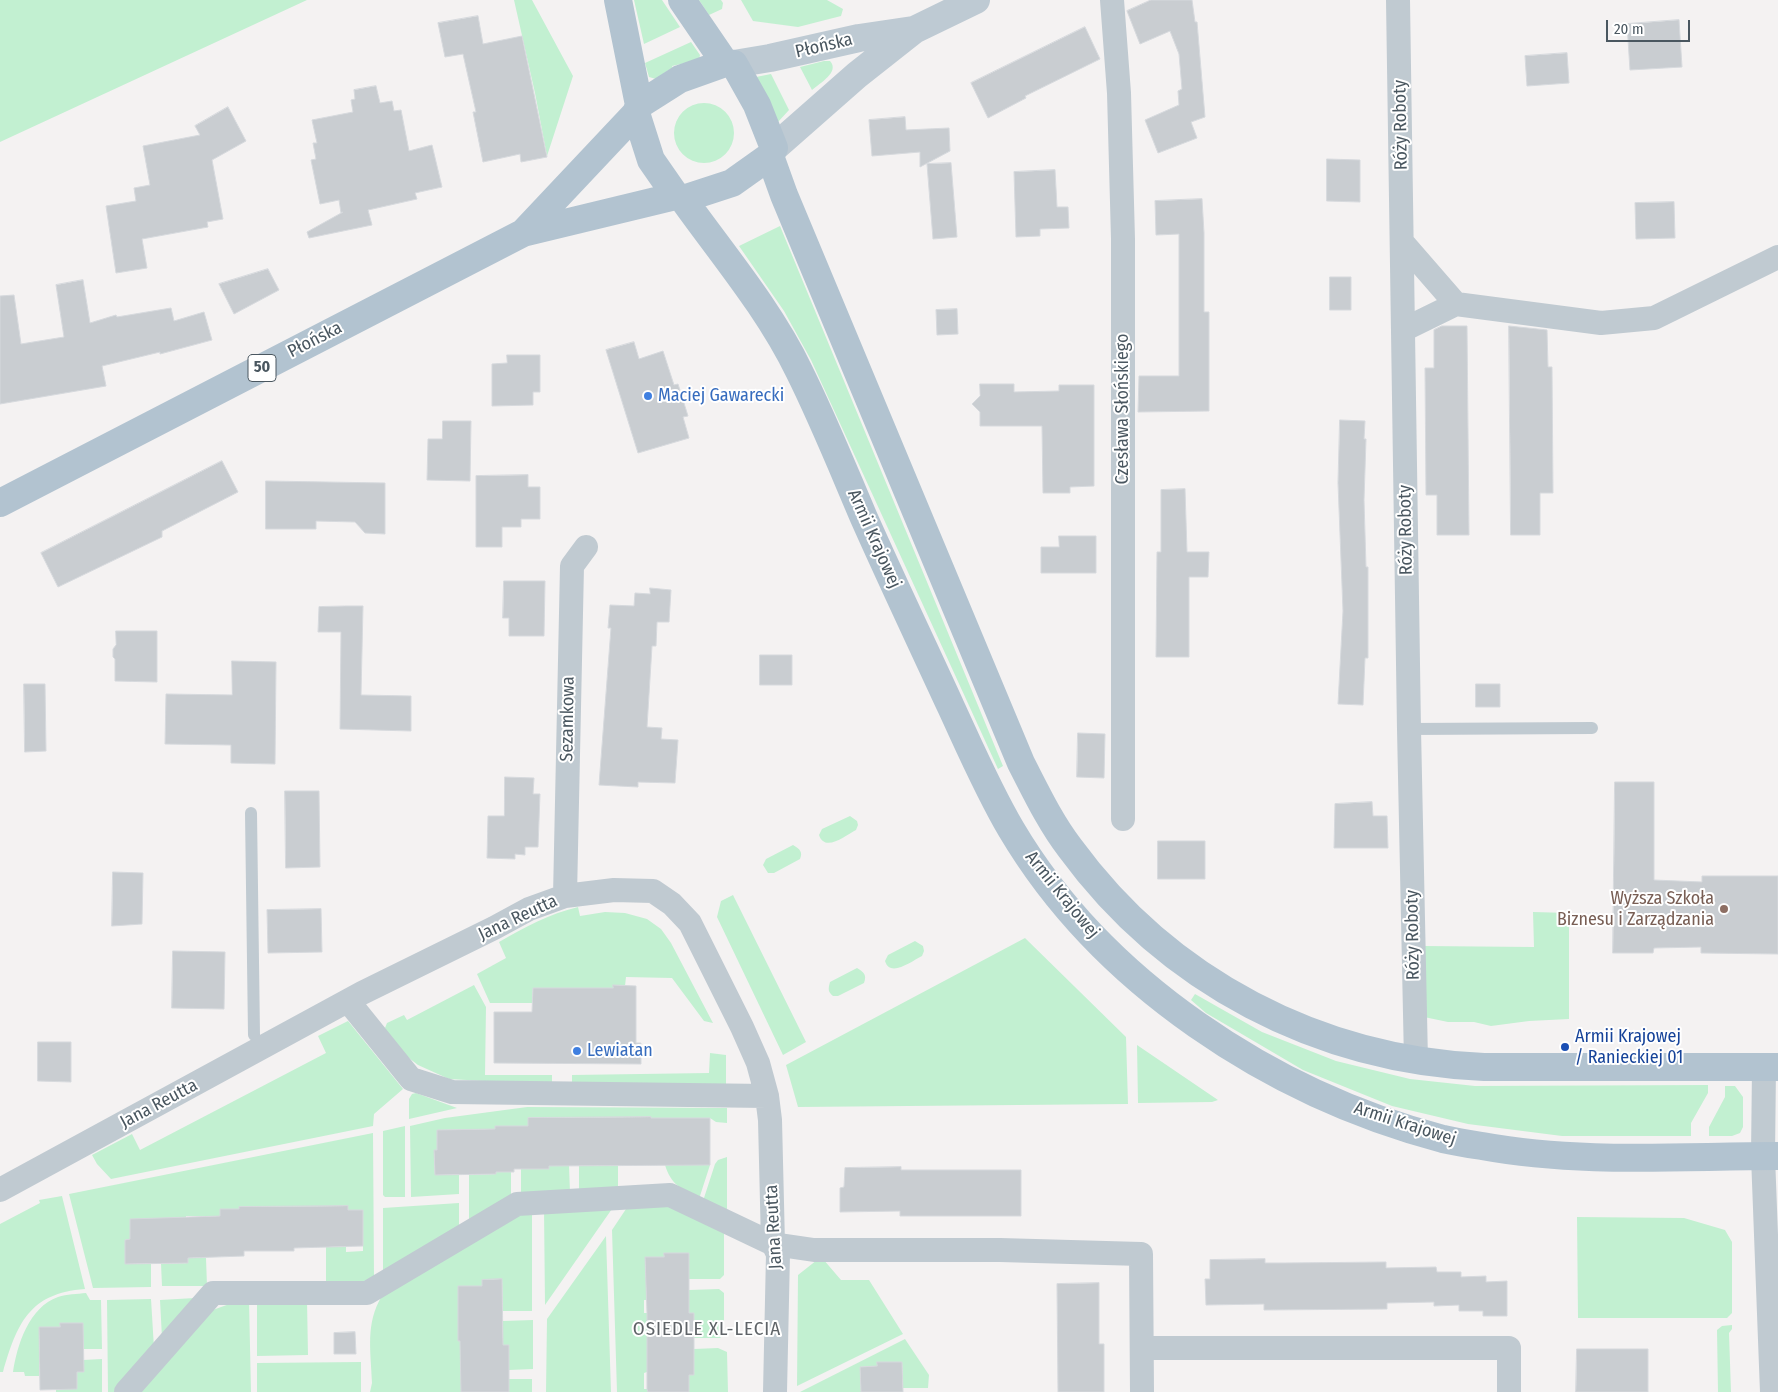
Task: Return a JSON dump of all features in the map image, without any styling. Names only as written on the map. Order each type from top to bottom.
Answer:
[{"type":"main road","points":[[618,0],[638,109],[651,160],[679,197],[732,183],[772,152],[757,105],[730,63],[682,0]]},
{"type":"main road","points":[[638,109],[680,79],[730,63]]},
{"type":"main road","name":"Płońska","points":[[523,233],[638,109]]},
{"type":"main road","name":"Armii Krajowej","points":[[772,152],[784,195],[1021,763],[1042,806],[1069,848],[1102,887],[1137,923],[1185,965],[1230,995],[1281,1020],[1348,1045],[1416,1061],[1484,1067],[1771,1067]]},
{"type":"main road","name":"Płońska","points":[[0,503],[523,233],[679,197]]},
{"type":"main road","name":"Armii Krajowej","points":[[679,197],[775,327],[799,371],[883,561],[979,767],[1011,829],[1044,878],[1077,918],[1154,993],[1205,1032],[1258,1065],[1326,1097],[1381,1119],[1445,1140],[1508,1151],[1563,1156],[1681,1159],[1771,1156]]},
{"type":"street","name":"Płońska","points":[[772,152],[857,75],[914,30],[976,0]]},
{"type":"street","name":"Czesława Słońskiego","points":[[1112,0],[1119,93],[1123,239],[1123,819]]},
{"type":"street","name":"Róży Roboty","points":[[1398,0],[1414,1032],[1416,1061]]},
{"type":"street","name":"Płońska","points":[[730,63],[770,58],[859,38],[914,30]]},
{"type":"street","points":[[1402,243],[1456,304]]},
{"type":"street","points":[[1404,330],[1456,304],[1601,323],[1654,318],[1778,256]]},
{"type":"street","name":"Sezamkowa","points":[[565,896],[572,566],[586,547]]},
{"type":"street","name":"Jana Reutta","points":[[0,1190],[348,1001],[529,909],[565,896],[614,890],[653,891],[672,904],[690,923],[751,1046],[767,1096],[770,1120],[773,1244],[778,1254],[775,1392]]},
{"type":"street","points":[[348,1001],[411,1080],[452,1092],[767,1096]]},
{"type":"street","points":[[1771,1067],[1772,1392]]},
{"type":"street","points":[[126,1392],[213,1293],[367,1293],[517,1204],[670,1195],[773,1244],[814,1250],[1000,1250],[1141,1254],[1142,1392]]},
{"type":"street","points":[[1142,1348],[1509,1348],[1509,1392]]},
{"type":"lane","points":[[1409,729],[1592,728]]},
{"type":"lane","points":[[251,813],[254,1035]]},
{"type":"green space","points":[[0,0],[307,0],[0,142]]},
{"type":"green space","points":[[514,0],[532,0],[573,76],[547,156],[535,93]]},
{"type":"green space","points":[[634,0],[662,0],[680,27],[644,44]]},
{"type":"green space","points":[[699,0],[721,0],[723,3],[722,9],[709,15]]},
{"type":"green space","points":[[741,0],[827,0],[843,9],[841,16],[798,27],[753,21]]},
{"type":"green space","points":[[691,42],[700,55],[699,60],[672,66],[673,68],[656,79],[649,77],[645,63]]},
{"type":"green space","points":[[830,61],[833,69],[828,77],[812,90],[800,67]]},
{"type":"green space","points":[[771,74],[789,110],[778,122],[756,77]]},
{"type":"green space","points":[[704,103],[721,108],[729,116],[734,133],[729,150],[721,158],[704,163],[687,158],[679,150],[674,133],[679,116],[687,108]]},
{"type":"green space","points":[[780,226],[1003,766],[998,769],[811,360],[784,311],[739,246]]},
{"type":"green space","points":[[850,816],[857,821],[856,830],[831,843],[826,843],[822,840],[819,835],[822,829]]},
{"type":"green space","points":[[793,845],[800,851],[800,859],[774,873],[768,873],[763,865],[766,859]]},
{"type":"green space","points":[[733,895],[806,1042],[783,1055],[717,917],[721,901]]},
{"type":"green space","points":[[578,907],[580,916],[605,912],[625,913],[647,919],[661,929],[671,943],[713,1023],[704,1021],[672,978],[626,977],[625,986],[614,985],[613,988],[533,988],[532,1003],[490,1003],[477,974],[506,958],[499,942],[557,913]]},
{"type":"green space","points":[[1533,912],[1569,913],[1569,1019],[1529,1021],[1491,1026],[1474,1022],[1448,1022],[1424,1017],[1423,946],[1534,947]]},
{"type":"green space","points":[[1025,938],[1126,1037],[1128,1104],[798,1107],[786,1065]]},
{"type":"green space","points":[[915,941],[923,946],[922,956],[902,967],[891,968],[888,966],[885,961],[888,955]]},
{"type":"green space","points":[[857,968],[864,974],[864,983],[838,996],[831,995],[829,990],[830,982]]},
{"type":"green space","points":[[474,985],[486,1007],[485,1075],[552,1075],[552,1082],[519,1083],[449,1079],[418,1065],[396,1048],[385,1028],[387,1023],[404,1015],[407,1020]]},
{"type":"green space","points":[[1195,994],[1262,1032],[1336,1061],[1410,1079],[1475,1086],[1708,1085],[1708,1093],[1691,1123],[1691,1136],[1562,1136],[1468,1124],[1392,1106],[1303,1070],[1206,1013],[1191,1000]]},
{"type":"green space","points":[[348,1021],[403,1089],[374,1114],[373,1126],[111,1179],[97,1164],[92,1155],[132,1134],[140,1150],[326,1053],[318,1036]]},
{"type":"green space","points":[[1137,1045],[1218,1100],[1212,1102],[1138,1103]]},
{"type":"green space","points":[[710,1053],[726,1055],[726,1088],[572,1084],[572,1075],[709,1073]]},
{"type":"green space","points":[[1725,1086],[1735,1086],[1743,1097],[1743,1127],[1740,1133],[1732,1136],[1709,1136],[1709,1127],[1725,1097]]},
{"type":"green space","points":[[416,1093],[457,1108],[409,1119],[409,1099],[412,1094]]},
{"type":"green space","points":[[527,1107],[727,1108],[727,1123],[716,1122],[710,1118],[665,1118],[651,1138],[651,1117],[528,1118],[528,1126],[495,1126],[495,1129],[437,1130],[437,1150],[434,1150],[435,1175],[459,1175],[459,1194],[411,1197],[410,1126],[445,1118]]},
{"type":"green space","points":[[405,1126],[405,1197],[385,1197],[383,1195],[383,1131]]},
{"type":"green space","points":[[373,1133],[374,1277],[357,1284],[326,1284],[326,1247],[346,1247],[346,1252],[363,1251],[363,1210],[348,1210],[348,1206],[240,1207],[239,1209],[221,1209],[220,1216],[186,1216],[186,1220],[130,1219],[130,1239],[125,1240],[125,1264],[151,1264],[151,1287],[93,1288],[69,1194]]},
{"type":"green space","points":[[727,1157],[727,1214],[703,1201],[715,1164],[718,1160]]},
{"type":"green space","points":[[549,1165],[569,1165],[570,1193],[521,1194],[521,1169]]},
{"type":"green space","points":[[618,1165],[618,1190],[579,1192],[579,1166]]},
{"type":"green space","points":[[665,1165],[710,1165],[699,1199],[674,1182],[667,1172]]},
{"type":"green space","points":[[496,1172],[511,1172],[511,1196],[469,1224],[469,1175],[496,1174]]},
{"type":"green space","points":[[62,1196],[85,1289],[66,1292],[38,1304],[20,1326],[3,1372],[0,1372],[0,1224],[40,1203],[39,1200]]},
{"type":"green space","points":[[459,1203],[459,1230],[383,1273],[383,1208]]},
{"type":"green space","points":[[670,1204],[724,1230],[724,1275],[720,1279],[689,1279],[689,1253],[665,1253],[664,1257],[645,1257],[647,1300],[644,1300],[644,1313],[647,1313],[647,1372],[644,1373],[644,1389],[648,1389],[648,1392],[617,1392],[612,1230],[628,1206]]},
{"type":"green space","points":[[614,1206],[545,1305],[544,1209]]},
{"type":"green space","points":[[532,1210],[532,1311],[503,1311],[502,1279],[482,1280],[482,1286],[458,1286],[458,1341],[461,1341],[461,1392],[370,1392],[372,1383],[371,1327],[382,1296],[511,1216]]},
{"type":"green space","points":[[1577,1217],[1684,1218],[1725,1230],[1732,1242],[1732,1313],[1727,1318],[1578,1318]]},
{"type":"green space","points":[[606,1236],[611,1392],[546,1392],[547,1319]]},
{"type":"green space","points":[[188,1258],[206,1258],[207,1286],[162,1286],[161,1264],[188,1263]]},
{"type":"green space","points":[[823,1259],[841,1280],[869,1280],[903,1334],[797,1386],[798,1275],[817,1260]]},
{"type":"green space","points":[[719,1289],[724,1293],[724,1334],[720,1338],[694,1338],[694,1313],[689,1313],[689,1290]]},
{"type":"green space","points":[[86,1293],[90,1300],[101,1300],[102,1349],[83,1349],[83,1323],[60,1323],[60,1327],[39,1327],[39,1351],[43,1361],[39,1362],[39,1376],[25,1376],[24,1372],[13,1372],[21,1339],[39,1309],[58,1297]]},
{"type":"green space","points":[[195,1298],[162,1338],[160,1300]]},
{"type":"green space","points":[[151,1299],[154,1348],[117,1392],[108,1392],[107,1300]]},
{"type":"green space","points":[[249,1300],[251,1392],[138,1392],[210,1311],[235,1302]]},
{"type":"green space","points":[[257,1300],[307,1300],[308,1355],[257,1356]]},
{"type":"green space","points":[[533,1320],[533,1369],[509,1370],[509,1345],[503,1345],[503,1321]]},
{"type":"green space","points":[[1732,1325],[1729,1333],[1731,1392],[1718,1392],[1717,1330],[1722,1326]]},
{"type":"green space","points":[[905,1339],[929,1375],[928,1388],[903,1388],[902,1362],[878,1362],[877,1366],[860,1367],[861,1392],[800,1392]]},
{"type":"green space","points":[[718,1348],[727,1352],[728,1392],[689,1392],[689,1375],[694,1375],[694,1349]]},
{"type":"green space","points":[[102,1359],[102,1392],[56,1392],[56,1389],[76,1389],[77,1372],[83,1360]]},
{"type":"green space","points":[[361,1362],[361,1392],[257,1392],[257,1363]]},
{"type":"green space","points":[[506,1379],[532,1379],[532,1392],[509,1392]]},
{"type":"building","points":[[1151,0],[1192,0],[1195,22],[1197,22],[1205,117],[1191,122],[1197,138],[1158,153],[1145,120],[1179,105],[1178,91],[1182,89],[1179,54],[1170,31],[1140,44],[1127,11]]},
{"type":"building","points":[[478,16],[483,44],[522,36],[547,157],[521,162],[520,154],[483,162],[473,112],[476,112],[463,54],[445,57],[438,23]]},
{"type":"building","points":[[1679,20],[1682,67],[1630,70],[1627,24]]},
{"type":"building","points":[[1085,27],[1100,59],[1025,96],[1026,98],[988,118],[971,83]]},
{"type":"building","points":[[1567,53],[1569,83],[1527,86],[1525,56]]},
{"type":"building","points":[[376,86],[380,103],[392,101],[394,111],[401,110],[409,151],[432,145],[442,187],[415,193],[417,199],[368,210],[372,225],[309,238],[307,232],[343,212],[341,213],[339,200],[320,204],[311,160],[316,159],[313,143],[317,143],[312,120],[353,112],[351,100],[355,99],[354,90]]},
{"type":"building","points":[[228,107],[246,141],[212,160],[223,219],[207,222],[208,227],[142,239],[147,268],[116,273],[106,206],[136,201],[134,188],[150,185],[143,146],[200,135],[195,126]]},
{"type":"building","points":[[905,117],[906,130],[949,128],[950,151],[920,167],[920,152],[872,156],[869,120]]},
{"type":"building","points":[[1327,159],[1360,160],[1360,202],[1327,201]]},
{"type":"building","points":[[951,163],[957,237],[933,239],[927,164]]},
{"type":"building","points":[[1055,170],[1057,207],[1068,207],[1069,228],[1040,229],[1040,236],[1016,237],[1014,172]]},
{"type":"building","points":[[1202,199],[1204,312],[1209,312],[1209,411],[1138,412],[1139,376],[1179,376],[1179,234],[1156,235],[1155,201]]},
{"type":"building","points":[[1674,202],[1675,238],[1636,239],[1635,203]]},
{"type":"building","points":[[268,269],[279,290],[234,314],[219,284]]},
{"type":"building","points":[[1330,277],[1351,277],[1351,310],[1330,310]]},
{"type":"building","points":[[83,280],[90,323],[116,315],[117,317],[171,308],[174,321],[204,312],[212,340],[160,354],[160,352],[102,366],[106,386],[0,404],[0,296],[14,295],[21,344],[64,337],[56,285]]},
{"type":"building","points":[[957,309],[958,334],[937,335],[936,310]]},
{"type":"building","points":[[1442,326],[1467,326],[1469,535],[1437,535],[1437,495],[1426,495],[1425,368],[1434,368],[1434,330]]},
{"type":"building","points":[[1509,326],[1547,330],[1548,367],[1552,367],[1553,493],[1540,493],[1540,535],[1511,535]]},
{"type":"building","points":[[634,342],[639,359],[663,351],[674,385],[678,384],[688,416],[683,417],[689,438],[638,453],[606,350]]},
{"type":"building","points":[[507,355],[540,355],[540,392],[533,392],[533,405],[492,406],[492,364],[507,363]]},
{"type":"building","points":[[980,384],[1014,384],[1014,392],[1059,391],[1059,385],[1094,385],[1094,486],[1070,487],[1070,493],[1043,493],[1042,426],[980,426],[980,412],[972,404],[980,396]]},
{"type":"building","points":[[1340,420],[1365,421],[1364,500],[1366,567],[1368,567],[1368,658],[1365,658],[1363,705],[1338,704],[1343,611],[1338,483]]},
{"type":"building","points":[[443,421],[471,421],[470,481],[427,480],[428,439],[442,439]]},
{"type":"building","points":[[222,461],[238,492],[162,531],[162,537],[58,587],[41,553]]},
{"type":"building","points":[[528,475],[528,487],[540,487],[540,519],[521,519],[521,527],[502,527],[502,547],[476,547],[476,476]]},
{"type":"building","points":[[266,481],[385,483],[385,534],[365,533],[355,522],[316,521],[316,529],[266,529]]},
{"type":"building","points":[[1185,489],[1187,552],[1209,552],[1208,577],[1189,577],[1189,657],[1156,657],[1157,552],[1161,552],[1161,490]]},
{"type":"building","points":[[1059,536],[1096,536],[1096,573],[1041,573],[1041,547],[1059,547]]},
{"type":"building","points":[[504,581],[545,581],[544,636],[509,636],[509,618],[503,618]]},
{"type":"building","points":[[650,588],[671,590],[669,622],[657,622],[656,646],[652,646],[647,727],[662,728],[661,739],[678,740],[675,783],[638,782],[638,787],[599,785],[611,628],[608,628],[610,605],[634,606],[635,593],[650,594]]},
{"type":"building","points":[[363,606],[361,695],[411,696],[411,731],[340,729],[341,632],[318,632],[319,607]]},
{"type":"building","points":[[116,631],[157,631],[157,682],[115,681],[113,649],[116,645]]},
{"type":"building","points":[[760,655],[792,655],[792,685],[760,685]]},
{"type":"building","points":[[232,661],[276,662],[275,764],[231,763],[231,745],[165,744],[166,694],[232,695]]},
{"type":"building","points":[[24,684],[45,684],[46,751],[25,752]]},
{"type":"building","points":[[1476,684],[1500,684],[1500,707],[1476,707]]},
{"type":"building","points":[[1078,733],[1105,734],[1104,778],[1077,777]]},
{"type":"building","points":[[505,777],[534,778],[533,794],[540,794],[538,847],[525,847],[525,855],[515,854],[515,859],[487,858],[488,816],[504,816]]},
{"type":"building","points":[[1615,782],[1654,782],[1654,880],[1702,882],[1702,876],[1778,876],[1778,954],[1701,953],[1701,947],[1654,948],[1653,953],[1613,953]]},
{"type":"building","points":[[285,791],[319,791],[320,867],[286,868]]},
{"type":"building","points":[[1372,802],[1373,816],[1387,816],[1388,848],[1334,848],[1335,804]]},
{"type":"building","points":[[1158,841],[1205,841],[1205,879],[1158,879]]},
{"type":"building","points":[[113,872],[143,873],[142,924],[112,926]]},
{"type":"building","points":[[321,909],[322,952],[268,953],[267,910]]},
{"type":"building","points":[[173,951],[225,952],[224,1009],[172,1008]]},
{"type":"building","points":[[613,985],[636,986],[636,1043],[641,1043],[641,1064],[494,1063],[494,1012],[532,1012],[533,988],[613,988]]},
{"type":"building","points":[[38,1042],[71,1042],[71,1082],[38,1081]]},
{"type":"building","points":[[528,1118],[710,1118],[710,1165],[549,1166],[549,1169],[514,1169],[514,1172],[496,1172],[496,1174],[435,1175],[434,1150],[437,1150],[437,1130],[495,1129],[495,1126],[528,1126]]},
{"type":"building","points":[[901,1167],[901,1170],[1021,1170],[1021,1216],[900,1216],[900,1211],[840,1212],[840,1188],[844,1187],[845,1168]]},
{"type":"building","points":[[348,1206],[348,1210],[363,1210],[363,1246],[294,1248],[294,1251],[244,1251],[244,1256],[188,1258],[188,1263],[125,1264],[125,1240],[130,1239],[130,1219],[220,1216],[220,1209],[239,1209],[239,1207]]},
{"type":"building","points":[[664,1253],[689,1253],[689,1313],[694,1313],[694,1375],[689,1375],[689,1392],[648,1392],[647,1389],[645,1257],[664,1257]]},
{"type":"building","points":[[1265,1259],[1265,1263],[1386,1262],[1386,1268],[1436,1267],[1437,1272],[1461,1272],[1461,1277],[1486,1276],[1486,1282],[1507,1281],[1507,1316],[1483,1316],[1483,1311],[1459,1311],[1459,1305],[1434,1306],[1434,1302],[1387,1303],[1387,1309],[1264,1310],[1264,1304],[1206,1305],[1205,1279],[1210,1279],[1210,1260]]},
{"type":"building","points":[[502,1279],[503,1345],[509,1345],[509,1392],[461,1392],[460,1341],[458,1341],[458,1286],[482,1286],[482,1280]]},
{"type":"building","points":[[1099,1283],[1099,1344],[1104,1344],[1104,1392],[1058,1392],[1057,1284]]},
{"type":"building","points":[[60,1323],[83,1323],[84,1372],[77,1372],[77,1389],[40,1390],[39,1327],[60,1327]]},
{"type":"building","points":[[355,1332],[356,1354],[334,1354],[334,1333]]},
{"type":"building","points":[[1577,1349],[1648,1349],[1648,1392],[1576,1392]]},
{"type":"building","points":[[877,1362],[902,1362],[903,1392],[861,1392],[860,1367],[877,1366]]},
{"type":"place","name":"Maciej Gawarecki","points":[[648,396]]},
{"type":"place","name":"Wyższa Szkoła Biznesu i Zarządzania","points":[[1724,909]]},
{"type":"place","name":"Armii Krajowej / Ranieckiej 01","points":[[1565,1047]]},
{"type":"place","name":"Lewiatan","points":[[577,1051]]},
{"type":"district","name":"OSIEDLE XL-LECIA","points":[[707,1330]]}]
